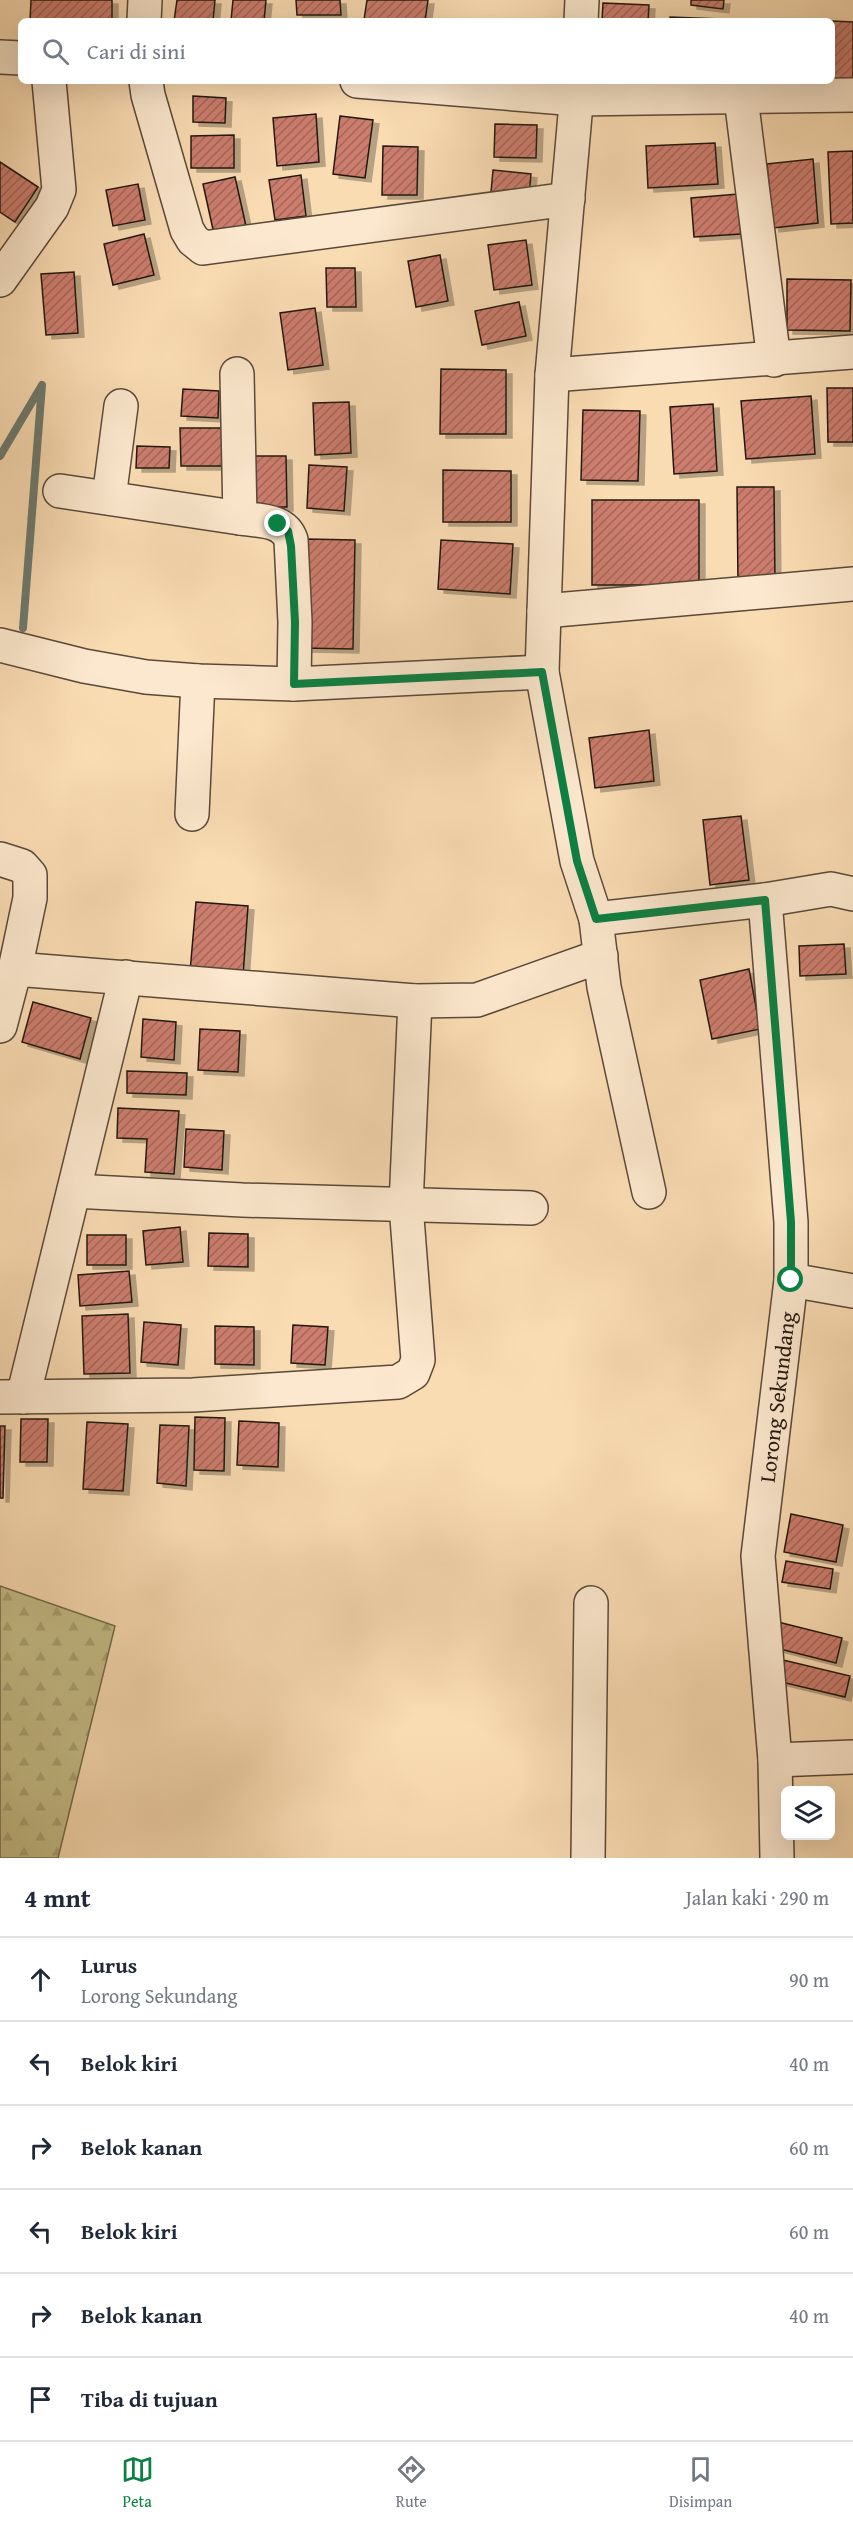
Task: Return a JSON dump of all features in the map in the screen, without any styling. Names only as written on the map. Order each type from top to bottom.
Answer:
[{"type":"street","points":[[144,18],[145,0]]},
{"type":"street","points":[[581,18],[582,0]]},
{"type":"street","points":[[0,57],[18,58]]},
{"type":"street","points":[[0,280],[52,207],[59,190],[49,84]]},
{"type":"street","points":[[146,84],[187,230],[192,240],[203,248],[568,199]]},
{"type":"street","points":[[431,84],[741,98],[853,95]]},
{"type":"street","points":[[578,90],[552,375],[542,672],[577,861],[596,919],[604,987],[649,1192]]},
{"type":"street","points":[[741,98],[774,360]]},
{"type":"street","points":[[552,375],[774,360],[853,352]]},
{"type":"street","points":[[237,374],[240,518]]},
{"type":"street","points":[[109,498],[121,406]]},
{"type":"street","points":[[60,491],[282,526],[288,531],[291,540],[295,622],[294,684]]},
{"type":"street","points":[[544,612],[853,585]]},
{"type":"street","points":[[0,645],[84,666],[146,677],[198,681],[294,684],[542,672]]},
{"type":"street","points":[[192,814],[198,681]]},
{"type":"street","points":[[0,859],[22,866],[30,875],[30,898],[0,1026]]},
{"type":"street","points":[[596,919],[765,900],[831,889],[853,894]]},
{"type":"street","name":"Lorong Sekundang","points":[[765,900],[791,1222],[791,1280],[758,1556],[775,1760],[777,1858]]},
{"type":"street","points":[[15,969],[415,1001],[477,1000],[601,956]]},
{"type":"street","points":[[126,977],[74,1191],[11,1397],[193,1395],[398,1382],[413,1373],[418,1360],[406,1205],[415,1001]]},
{"type":"street","points":[[74,1191],[242,1200],[531,1208]]},
{"type":"street","points":[[791,1280],[853,1291]]},
{"type":"street","points":[[588,1858],[591,1603]]},
{"type":"street","points":[[775,1760],[853,1757]]},
{"type":"green space","points":[[0,1586],[115,1626],[58,1858],[0,1858]]},
{"type":"building","points":[[31,0],[112,0],[112,18],[30,18]]},
{"type":"building","points":[[177,0],[215,0],[213,18],[174,18]]},
{"type":"building","points":[[233,0],[266,0],[264,18],[231,18]]},
{"type":"building","points":[[296,0],[340,0],[341,15],[297,15]]},
{"type":"building","points":[[367,0],[428,0],[425,18],[364,18]]},
{"type":"building","points":[[691,0],[724,0],[723,9],[691,5]]},
{"type":"building","points":[[603,3],[649,5],[648,18],[602,18]]},
{"type":"building","points":[[835,21],[853,22],[853,81],[835,81]]},
{"type":"building","points":[[193,96],[226,98],[225,123],[193,122]]},
{"type":"building","points":[[316,114],[319,162],[277,166],[273,118]]},
{"type":"building","points":[[340,116],[373,120],[365,178],[333,174]]},
{"type":"building","points":[[495,124],[537,125],[536,158],[494,157]]},
{"type":"building","points":[[234,135],[234,168],[191,168],[191,136]]},
{"type":"building","points":[[715,143],[718,184],[648,188],[646,146]]},
{"type":"building","points":[[383,146],[418,147],[417,195],[382,195]]},
{"type":"building","points":[[853,151],[853,223],[831,224],[828,152]]},
{"type":"building","points":[[813,159],[818,223],[773,228],[767,164]]},
{"type":"building","points":[[0,162],[38,187],[15,222],[0,212]]},
{"type":"building","points":[[493,170],[531,174],[529,196],[491,192]]},
{"type":"building","points":[[301,175],[306,216],[275,220],[269,180]]},
{"type":"building","points":[[235,177],[246,226],[214,234],[203,184]]},
{"type":"building","points":[[138,184],[145,220],[113,226],[106,190]]},
{"type":"building","points":[[738,194],[741,234],[694,237],[691,198]]},
{"type":"building","points":[[144,234],[154,275],[113,285],[104,244]]},
{"type":"building","points":[[526,240],[532,285],[494,290],[488,245]]},
{"type":"building","points":[[440,255],[448,301],[416,307],[408,261]]},
{"type":"building","points":[[326,268],[355,268],[356,307],[327,307]]},
{"type":"building","points":[[74,272],[78,333],[46,335],[41,274]]},
{"type":"building","points":[[787,279],[851,280],[850,331],[787,330]]},
{"type":"building","points":[[519,302],[526,336],[482,345],[475,311]]},
{"type":"building","points":[[315,308],[323,365],[288,370],[280,313]]},
{"type":"building","points":[[441,369],[506,370],[506,434],[440,434]]},
{"type":"building","points":[[827,388],[853,388],[853,442],[828,442]]},
{"type":"building","points":[[183,389],[219,391],[218,418],[181,416]]},
{"type":"building","points":[[811,396],[815,454],[746,459],[741,401]]},
{"type":"building","points":[[349,402],[351,453],[315,455],[313,403]]},
{"type":"building","points":[[713,404],[717,471],[674,474],[670,407]]},
{"type":"building","points":[[583,410],[640,411],[638,481],[581,480]]},
{"type":"building","points":[[180,428],[222,428],[222,466],[181,466]]},
{"type":"building","points":[[137,446],[170,447],[169,468],[136,468]]},
{"type":"building","points":[[252,456],[286,456],[287,507],[252,507]]},
{"type":"building","points":[[309,465],[347,467],[344,511],[307,508]]},
{"type":"building","points":[[443,470],[511,471],[511,522],[443,522]]},
{"type":"building","points":[[737,487],[774,487],[775,583],[738,584]]},
{"type":"building","points":[[592,500],[699,500],[699,585],[592,585]]},
{"type":"building","points":[[306,539],[355,540],[353,649],[303,648]]},
{"type":"building","points":[[441,540],[513,544],[510,594],[438,589]]},
{"type":"building","points":[[649,730],[654,781],[595,788],[589,738]]},
{"type":"building","points":[[741,816],[749,880],[710,885],[703,820]]},
{"type":"building","points":[[196,902],[248,906],[243,976],[190,972]]},
{"type":"building","points":[[844,944],[846,974],[800,976],[799,946]]},
{"type":"building","points":[[749,969],[760,1029],[712,1039],[700,980]]},
{"type":"building","points":[[33,1002],[91,1018],[80,1059],[22,1042]]},
{"type":"building","points":[[143,1019],[176,1022],[174,1060],[141,1057]]},
{"type":"building","points":[[200,1029],[240,1031],[238,1072],[198,1070]]},
{"type":"building","points":[[127,1071],[187,1073],[186,1095],[127,1093]]},
{"type":"building","points":[[118,1108],[179,1111],[174,1174],[145,1172],[147,1139],[117,1138]]},
{"type":"building","points":[[186,1129],[224,1131],[222,1170],[184,1167]]},
{"type":"building","points":[[180,1227],[183,1262],[146,1265],[143,1231]]},
{"type":"building","points":[[209,1233],[248,1234],[248,1267],[208,1266]]},
{"type":"building","points":[[87,1235],[126,1235],[126,1265],[87,1265]]},
{"type":"building","points":[[129,1271],[132,1302],[80,1306],[78,1275]]},
{"type":"building","points":[[128,1314],[130,1373],[84,1374],[82,1316]]},
{"type":"building","points":[[144,1322],[181,1325],[178,1365],[141,1362]]},
{"type":"building","points":[[293,1325],[328,1327],[325,1365],[291,1363]]},
{"type":"building","points":[[215,1326],[254,1327],[254,1365],[215,1364]]},
{"type":"building","points":[[195,1417],[225,1418],[224,1471],[194,1470]]},
{"type":"building","points":[[21,1419],[48,1419],[47,1462],[20,1462]]},
{"type":"building","points":[[239,1421],[279,1423],[278,1467],[237,1465]]},
{"type":"building","points":[[87,1422],[128,1424],[123,1491],[83,1489]]},
{"type":"building","points":[[160,1425],[189,1426],[186,1486],[157,1483]]},
{"type":"building","points":[[0,1426],[5,1426],[3,1498],[0,1498]]},
{"type":"building","points":[[791,1514],[843,1525],[836,1562],[784,1552]]},
{"type":"building","points":[[786,1561],[833,1569],[830,1589],[782,1582]]},
{"type":"building","points":[[774,1621],[842,1638],[836,1663],[768,1646]]},
{"type":"building","points":[[779,1659],[850,1676],[845,1697],[773,1680]]},
{"type":"waterway","points":[[0,456],[42,385],[23,628]]},
{"type":"route","points":[[278,524],[288,531],[291,540],[295,622],[294,684],[542,672],[577,861],[596,919],[765,900],[791,1222],[791,1280]]}]
